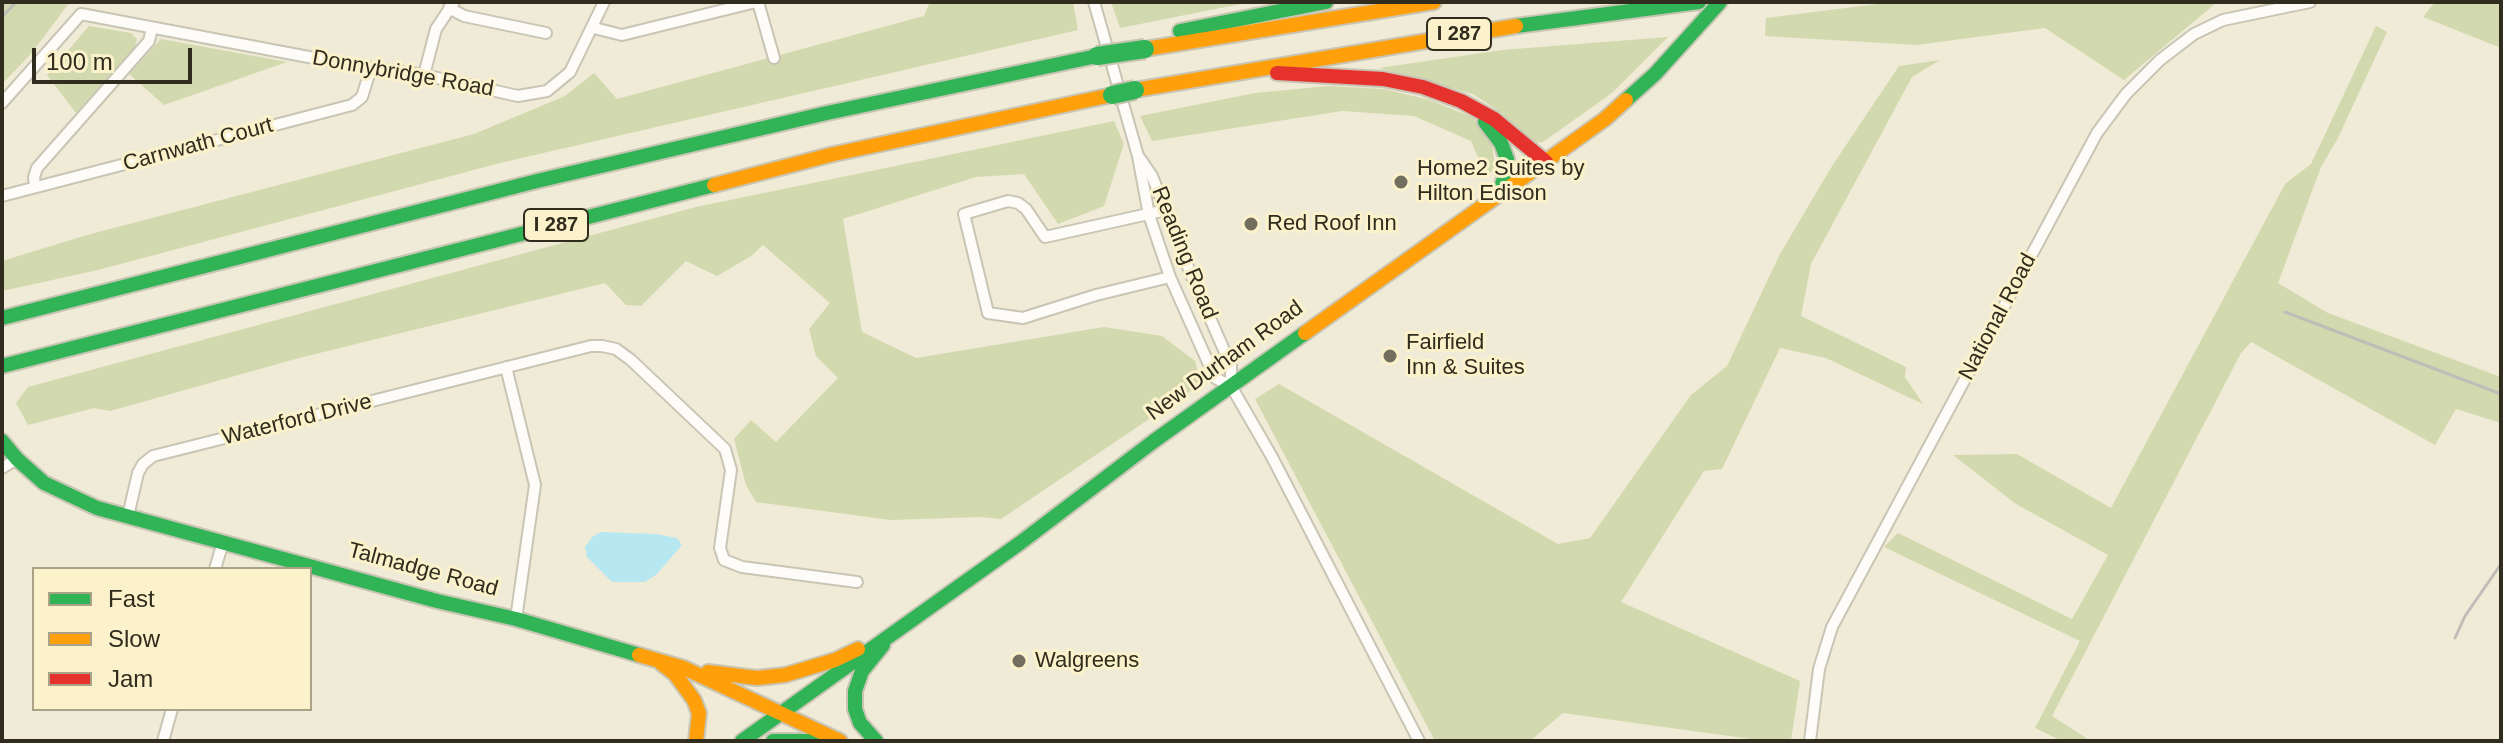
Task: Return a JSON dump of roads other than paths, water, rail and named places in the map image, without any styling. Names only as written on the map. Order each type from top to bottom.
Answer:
[{"type":"main road","points":[[1168,45],[1178,31],[1326,2]]},
{"type":"main road","name":"I 287","points":[[2,318],[537,181],[827,113],[1097,56],[1434,2]]},
{"type":"main road","name":"I 287","points":[[2,366],[834,154],[1230,72],[1459,34],[1699,2]]},
{"type":"main road","name":"New Durham Road","points":[[742,741],[1546,162],[1626,101],[1720,2]]},
{"type":"main road","points":[[1230,72],[1383,79],[1423,87],[1494,119],[1546,162]]},
{"type":"main road","points":[[1473,108],[1494,131],[1505,151],[1508,164],[1499,194]]},
{"type":"main road","name":"Talmadge Road","points":[[2,441],[10,464],[97,508],[437,601],[516,619],[684,668],[840,741]]},
{"type":"main road","points":[[684,668],[732,677],[785,675],[835,660],[894,632]]},
{"type":"main road","points":[[876,741],[860,723],[855,709],[855,691],[862,671],[894,632]]},
{"type":"main road","points":[[655,659],[675,674],[694,700],[699,713],[696,741]]},
{"type":"main road","points":[[773,741],[813,741]]},
{"type":"street","name":"Donnybridge Road","points":[[2,103],[81,14],[424,75],[518,96],[547,91],[570,72],[604,2]]},
{"type":"street","points":[[594,28],[622,35],[757,2],[774,58]]},
{"type":"street","points":[[1094,2],[1138,156]]},
{"type":"street","name":"National Road","points":[[1810,741],[1819,669],[1832,627],[2097,133],[2126,94],[2160,60],[2194,34],[2223,20],[2310,2]]},
{"type":"street","points":[[424,75],[436,29],[452,5],[464,16],[546,33]]},
{"type":"street","points":[[35,187],[37,168],[149,41],[152,28]]},
{"type":"street","name":"Carnwath Court","points":[[2,196],[352,105],[362,97],[371,68]]},
{"type":"street","name":"Reading Road","points":[[1138,156],[1152,176],[1231,366],[1231,386],[1215,378],[1170,277],[1149,215],[1138,156]]},
{"type":"street","points":[[1166,210],[1045,237],[1026,209],[1008,201],[964,214],[988,313],[1023,318],[1096,295],[1170,277]]},
{"type":"street","name":"Waterford Drive","points":[[128,516],[138,473],[153,456],[591,346],[602,346],[624,354],[725,449],[731,470],[720,548],[724,560],[742,567],[857,582]]},
{"type":"street","points":[[506,367],[535,485],[516,619]]},
{"type":"street","points":[[1231,386],[1272,457],[1419,741]]},
{"type":"street","points":[[216,567],[223,542]]},
{"type":"street","points":[[163,741],[171,711]]},
{"type":"water","points":[[601,532],[656,534],[677,538],[682,545],[657,574],[645,582],[612,582],[587,557],[585,547],[592,537]]},
{"type":"railway","points":[[2,17],[16,2]]},
{"type":"railway","points":[[2285,312],[2501,394]]},
{"type":"railway","points":[[2455,638],[2465,616],[2501,564]]},
{"type":"place","name":"Home2 Suites by Hilton Edison","points":[[1401,182]]},
{"type":"place","name":"Red Roof Inn","points":[[1251,224]]},
{"type":"place","name":"Fairfield Inn & Suites","points":[[1390,356]]},
{"type":"place","name":"Walgreens","points":[[1019,661]]}]
